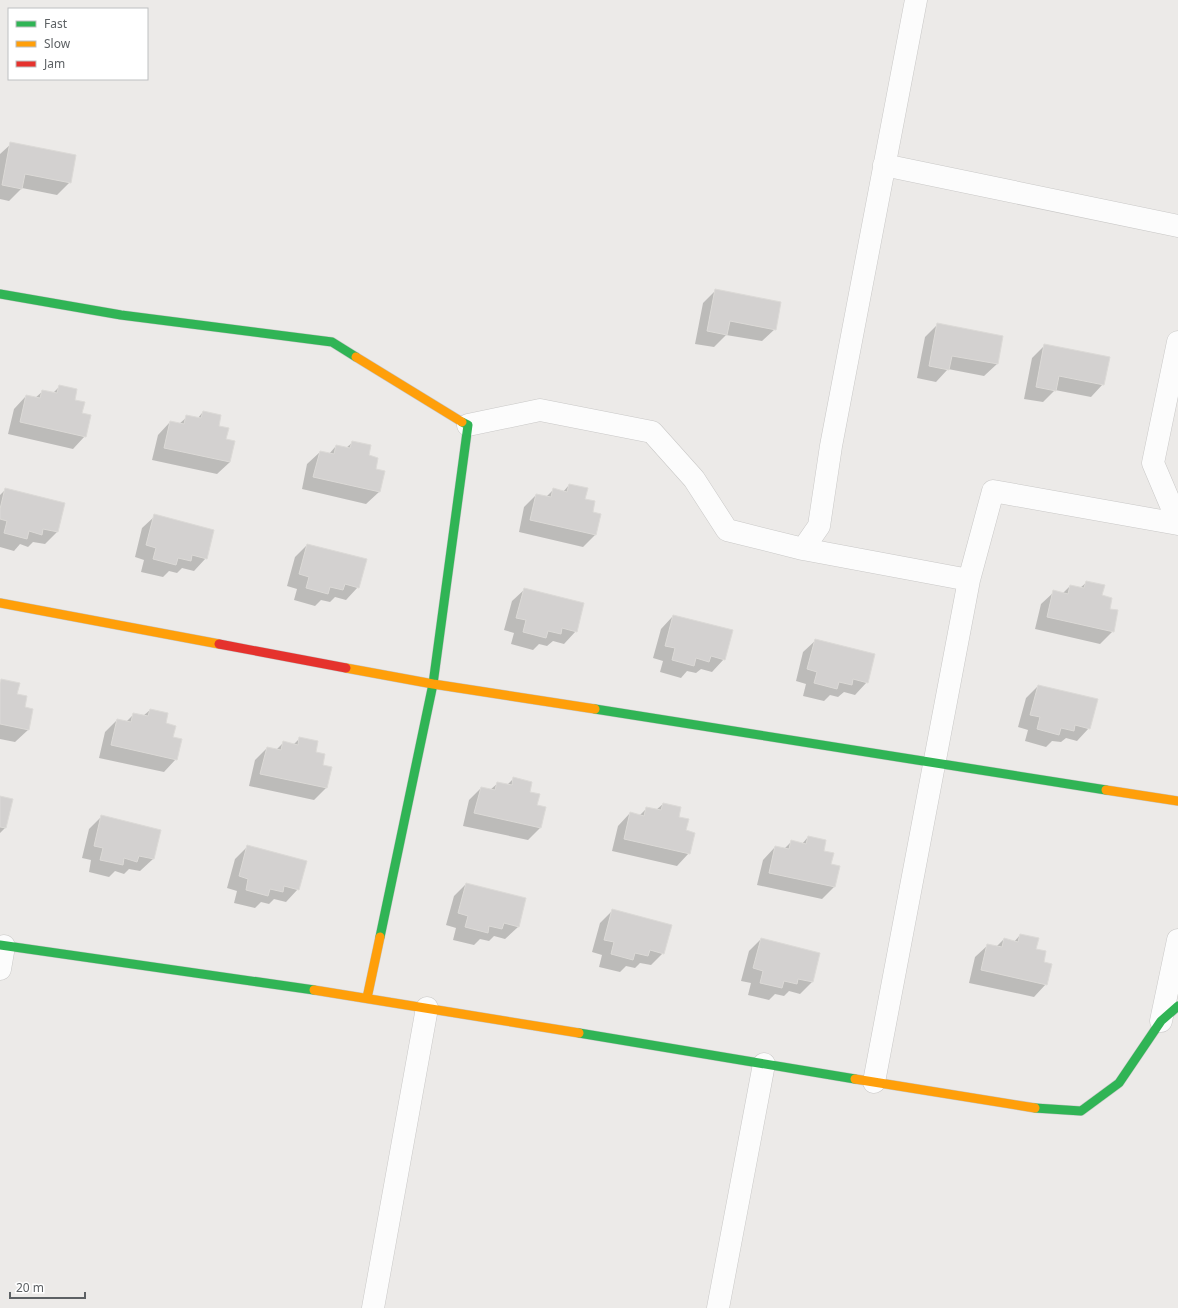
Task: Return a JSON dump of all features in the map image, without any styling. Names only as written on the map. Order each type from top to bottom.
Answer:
[{"type":"street","points":[[803,549],[819,526],[830,446],[916,0]]},
{"type":"street","points":[[884,165],[1178,226]]},
{"type":"street","points":[[0,294],[121,315],[332,342],[468,425],[540,410],[652,432],[694,479],[727,530],[803,549],[969,580]]},
{"type":"street","points":[[1178,342],[1153,463],[1178,523]]},
{"type":"street","points":[[367,998],[432,684],[468,425]]},
{"type":"street","points":[[874,1082],[969,580],[993,491],[1178,523]]},
{"type":"street","points":[[0,604],[432,684],[1178,801]]},
{"type":"street","points":[[1161,1021],[1178,940]]},
{"type":"street","points":[[0,968],[2,946],[367,998],[1025,1107],[1081,1111],[1119,1083],[1161,1021],[1178,1006]]},
{"type":"street","points":[[373,1308],[428,1008]]},
{"type":"street","points":[[718,1308],[764,1064]]},
{"type":"building","points":[[10,142],[76,155],[71,183],[25,174],[22,189],[2,185]]},
{"type":"building","points":[[715,289],[781,302],[776,330],[730,321],[727,335],[707,331]]},
{"type":"building","points":[[937,323],[1003,336],[998,364],[952,356],[949,370],[929,366]]},
{"type":"building","points":[[1044,344],[1110,357],[1104,385],[1059,376],[1056,391],[1036,387]]},
{"type":"building","points":[[59,385],[77,389],[75,400],[85,402],[82,413],[91,415],[86,437],[20,422],[26,395],[40,398],[42,390],[57,393]]},
{"type":"building","points":[[203,411],[221,415],[219,426],[229,428],[226,439],[235,441],[230,462],[164,448],[170,421],[184,424],[186,415],[201,418]]},
{"type":"building","points":[[352,441],[371,445],[369,455],[378,458],[376,469],[385,471],[380,492],[313,477],[320,451],[334,454],[336,445],[350,448]]},
{"type":"building","points":[[569,484],[588,488],[585,499],[595,501],[593,512],[601,514],[596,535],[530,520],[536,494],[551,497],[553,488],[567,492]]},
{"type":"building","points":[[5,488],[65,503],[58,532],[43,529],[42,535],[29,531],[27,539],[4,533],[7,521],[0,519],[0,509]]},
{"type":"building","points":[[154,514],[214,530],[207,559],[192,555],[191,561],[178,558],[176,565],[153,559],[156,548],[146,545]]},
{"type":"building","points":[[307,544],[367,559],[359,588],[345,584],[343,590],[330,587],[328,594],[306,588],[309,577],[299,574]]},
{"type":"building","points":[[1086,581],[1105,585],[1102,595],[1112,598],[1110,609],[1118,610],[1114,632],[1047,617],[1053,590],[1068,594],[1070,585],[1084,588]]},
{"type":"building","points":[[524,588],[584,603],[577,632],[562,628],[561,634],[548,631],[546,638],[523,632],[526,620],[516,618]]},
{"type":"building","points":[[673,615],[733,630],[725,660],[711,656],[709,662],[696,658],[694,666],[672,660],[675,648],[665,646]]},
{"type":"building","points":[[815,639],[875,654],[868,683],[853,679],[852,685],[839,682],[837,689],[814,683],[817,672],[807,669]]},
{"type":"building","points":[[1,679],[20,683],[17,694],[27,696],[25,707],[33,709],[29,730],[0,724]]},
{"type":"building","points":[[1038,685],[1098,699],[1090,729],[1075,725],[1074,731],[1061,728],[1059,735],[1037,729],[1040,717],[1030,715]]},
{"type":"building","points":[[150,709],[168,713],[166,723],[176,726],[173,737],[182,739],[177,760],[111,745],[117,719],[131,722],[133,713],[148,716]]},
{"type":"building","points":[[299,737],[318,741],[316,752],[325,754],[323,765],[332,767],[327,788],[260,774],[267,747],[281,750],[283,741],[298,745]]},
{"type":"building","points":[[513,777],[532,782],[530,792],[540,794],[537,805],[546,807],[541,828],[474,813],[481,787],[495,790],[497,782],[512,785]]},
{"type":"building","points":[[0,796],[13,799],[6,828],[0,827]]},
{"type":"building","points":[[663,803],[681,807],[679,817],[689,819],[686,830],[695,833],[690,854],[624,839],[630,812],[644,816],[646,807],[661,810]]},
{"type":"building","points":[[101,815],[161,830],[154,859],[139,856],[137,862],[124,858],[123,865],[100,860],[103,848],[94,846]]},
{"type":"building","points":[[808,836],[826,840],[824,851],[834,853],[831,864],[840,866],[835,887],[769,873],[775,846],[789,849],[791,840],[806,844]]},
{"type":"building","points":[[247,845],[307,861],[299,890],[284,886],[283,892],[270,889],[268,896],[246,890],[248,879],[239,876]]},
{"type":"building","points":[[466,883],[526,898],[519,927],[504,923],[502,929],[489,926],[488,933],[465,927],[468,916],[458,913]]},
{"type":"building","points":[[612,909],[672,925],[664,954],[650,950],[648,956],[635,953],[633,960],[611,954],[614,942],[604,940]]},
{"type":"building","points":[[1020,934],[1039,938],[1036,949],[1046,951],[1044,962],[1052,964],[1047,985],[981,970],[987,944],[1002,947],[1004,938],[1018,942]]},
{"type":"building","points":[[761,938],[820,953],[813,982],[798,979],[797,984],[784,981],[782,988],[760,983],[763,971],[753,968]]},
{"type":"traffic: fast","points":[[0,294],[121,315],[332,342],[356,357]]},
{"type":"traffic: fast","points":[[380,937],[433,684],[468,425],[462,422]]},
{"type":"traffic: fast","points":[[595,709],[1106,790]]},
{"type":"traffic: fast","points":[[0,945],[314,990]]},
{"type":"traffic: fast","points":[[1035,1108],[1081,1111],[1119,1083],[1161,1021],[1178,1006]]},
{"type":"traffic: fast","points":[[579,1033],[855,1079]]},
{"type":"traffic: slow","points":[[356,357],[462,422]]},
{"type":"traffic: slow","points":[[0,603],[219,644]]},
{"type":"traffic: slow","points":[[346,668],[433,684],[595,709]]},
{"type":"traffic: slow","points":[[1106,790],[1178,801]]},
{"type":"traffic: slow","points":[[367,998],[380,937]]},
{"type":"traffic: slow","points":[[314,990],[579,1033]]},
{"type":"traffic: slow","points":[[855,1079],[1035,1108]]},
{"type":"traffic: jam","points":[[219,644],[346,668]]}]
